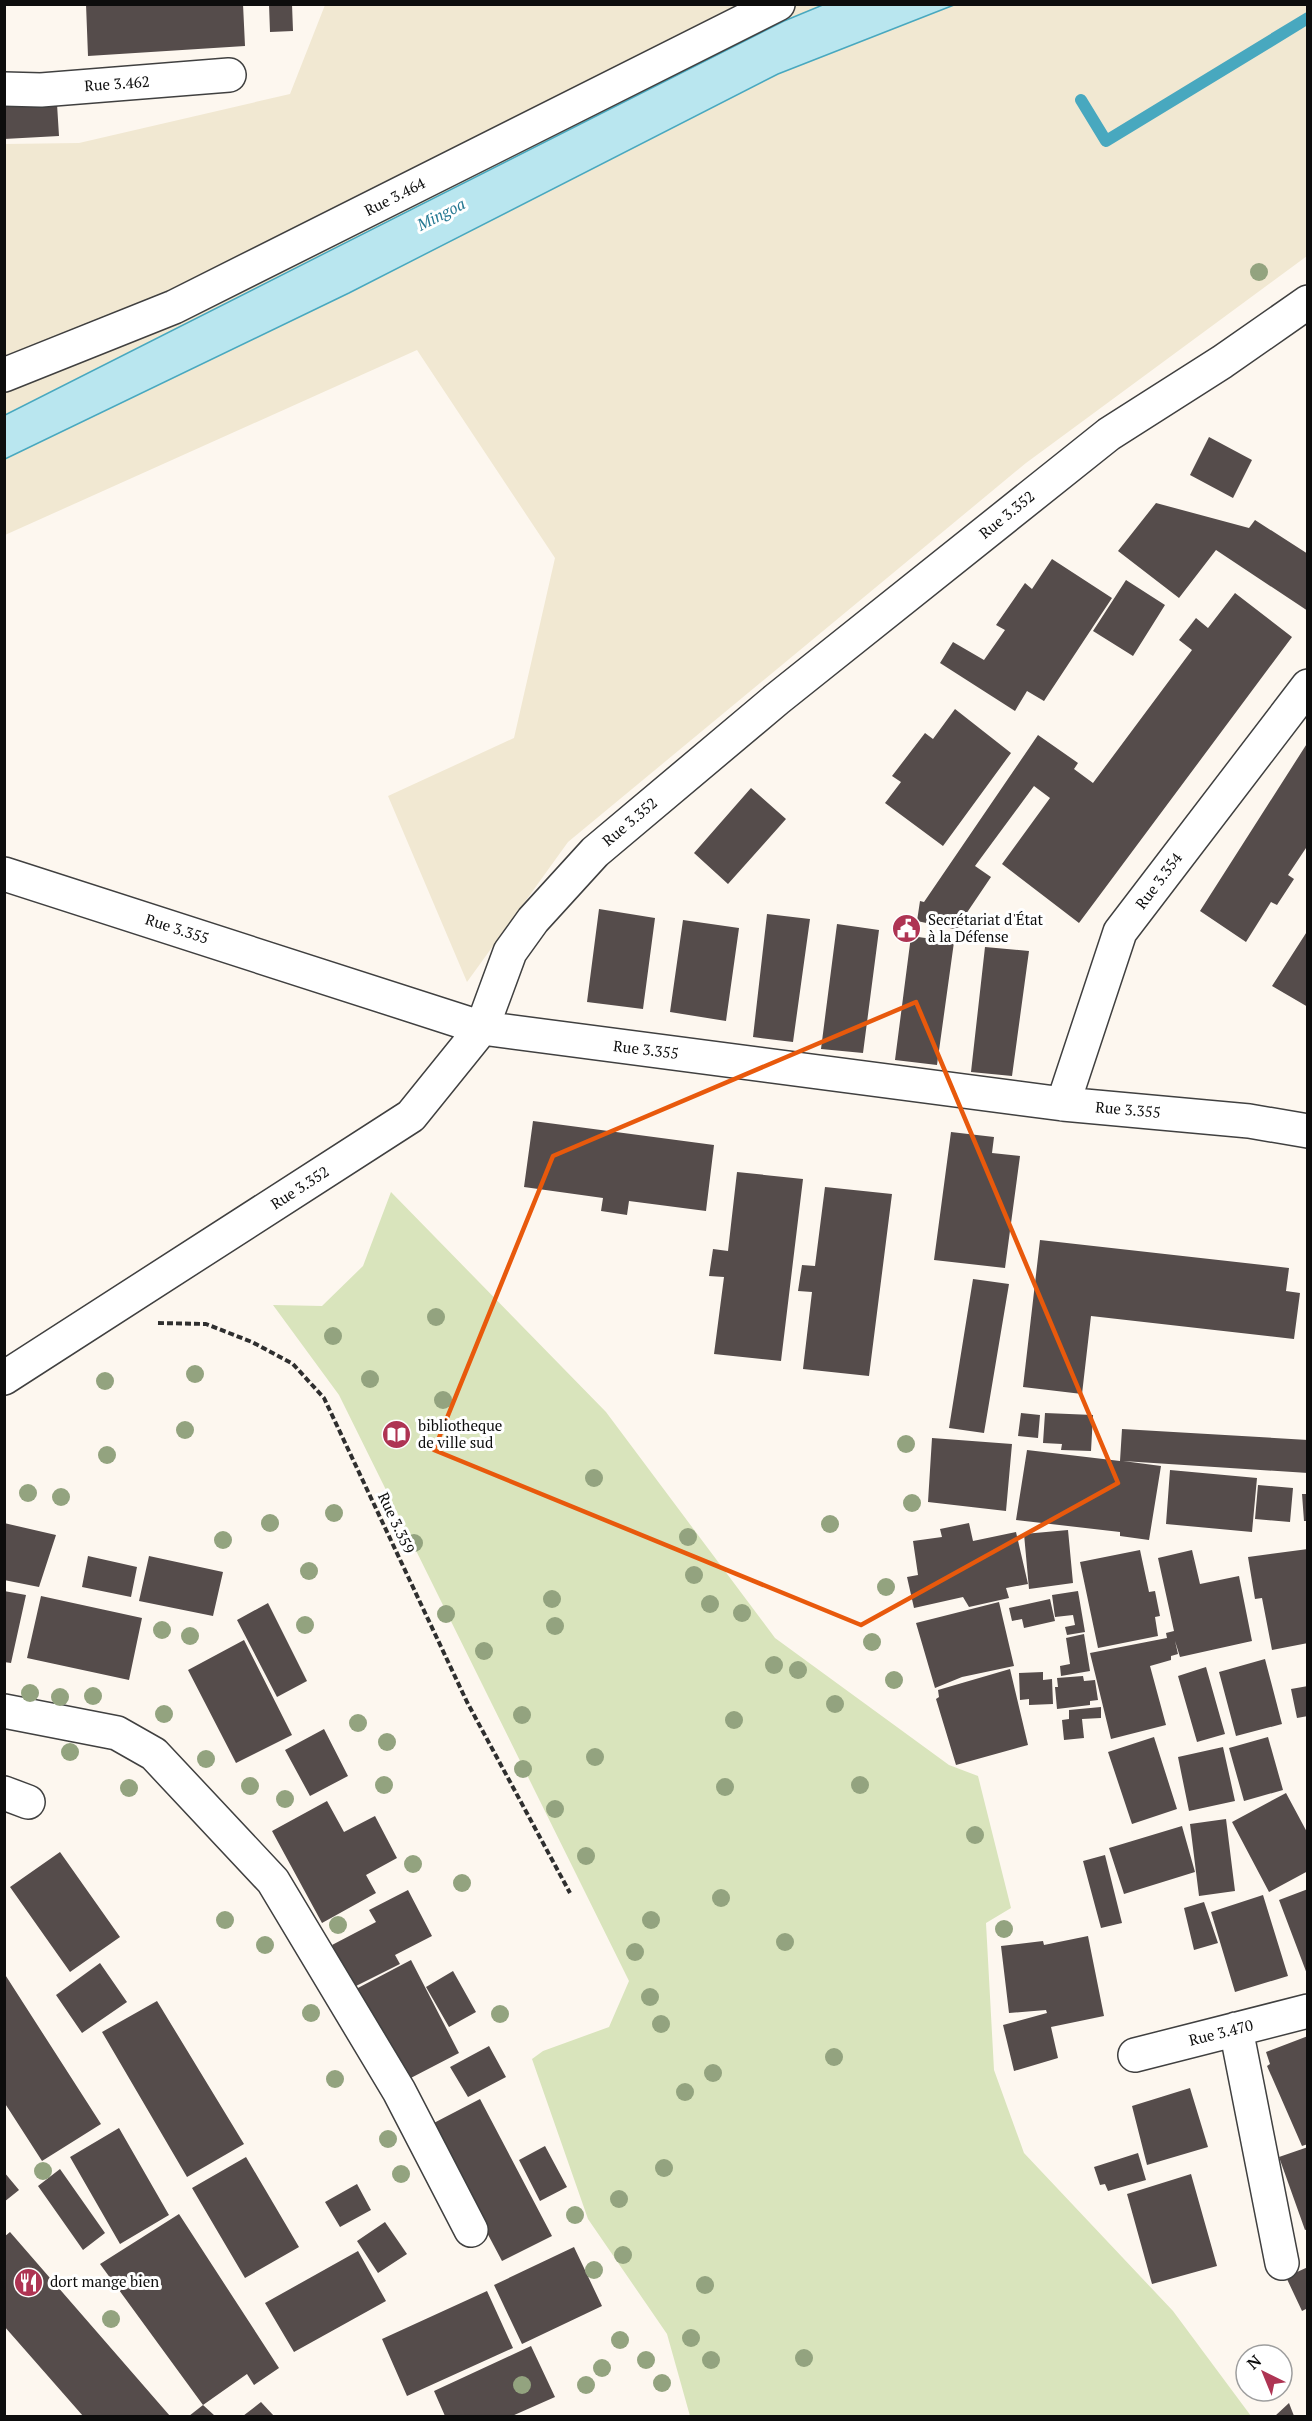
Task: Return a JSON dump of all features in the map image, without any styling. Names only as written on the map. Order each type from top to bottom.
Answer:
[{"type":"street","name":"Rue 3.464","points":[[4,375],[174,307],[778,4]]},
{"type":"street","name":"Rue 3.462","points":[[4,89],[41,90],[229,75]]},
{"type":"street","name":"Rue 3.352","points":[[4,1378],[411,1116],[482,1028],[510,952],[533,920],[595,852],[777,699],[1109,434],[1222,362],[1308,302]]},
{"type":"street","name":"Rue 3.354","points":[[1063,1104],[1120,932],[1308,686]]},
{"type":"street","name":"Rue 3.355","points":[[4,874],[482,1028],[1063,1104],[1249,1121],[1308,1131]]},
{"type":"street","points":[[4,1711],[117,1733],[154,1754],[273,1881],[399,2091],[471,2230]]},
{"type":"street","name":"Rue 3.470","points":[[1135,2055],[1308,2011]]},
{"type":"street","points":[[1236,2029],[1282,2264]]},
{"type":"path","name":"Rue 3.359","points":[[152,1323],[206,1324],[252,1342],[293,1364],[324,1398],[466,1702],[570,1893]]},
{"type":"highlighted area","points":[[916,1002],[1118,1483],[861,1625],[434,1450],[553,1156]]},
{"type":"shaded area","points":[[325,5],[825,5],[784,21],[5,415],[5,144],[79,143],[290,94]]},
{"type":"shaded area","points":[[954,5],[1307,5],[1307,256],[1026,463],[568,842],[467,982],[388,796],[514,738],[555,558],[417,350],[5,535],[5,459],[349,293],[778,74]]},
{"type":"green space","points":[[391,1192],[606,1412],[775,1638],[949,1765],[978,1776],[1011,1908],[986,1923],[994,2070],[1024,2153],[1173,2311],[1234,2393],[1234,2403],[1241,2403],[1251,2416],[690,2416],[667,2334],[588,2219],[532,2059],[543,2051],[609,2027],[629,1981],[339,1395],[273,1305],[322,1306],[363,1266]]},
{"type":"water","name":"Mingoa","points":[[825,4],[954,5],[778,74],[349,293],[5,459],[5,415],[784,21]]},
{"type":"building","points":[[86,4],[243,4],[245,46],[88,56]]},
{"type":"building","points":[[269,4],[292,4],[293,31],[270,32]]},
{"type":"building","points":[[57,104],[59,136],[4,139],[4,107]]},
{"type":"building","points":[[1209,437],[1252,460],[1233,498],[1190,475]]},
{"type":"building","points":[[1156,503],[1249,528],[1255,520],[1308,554],[1308,611],[1216,550],[1179,598],[1118,551]]},
{"type":"building","points":[[1052,559],[1112,598],[1044,701],[1027,691],[1015,711],[940,663],[953,642],[984,660],[1005,630],[996,625],[1025,583],[1032,589]]},
{"type":"building","points":[[1126,580],[1165,605],[1133,656],[1093,631]]},
{"type":"building","points":[[1235,593],[1292,637],[1079,923],[1002,864],[1050,798],[1034,786],[975,866],[991,877],[966,914],[960,912],[959,930],[917,921],[920,901],[924,902],[1038,735],[1078,763],[1074,769],[1093,783],[1192,650],[1179,640],[1196,618],[1208,628]]},
{"type":"building","points":[[955,709],[1011,753],[943,846],[885,803],[901,782],[892,776],[925,733],[933,739]]},
{"type":"building","points":[[1308,742],[1308,845],[1288,875],[1294,879],[1277,905],[1271,902],[1246,942],[1200,911]]},
{"type":"building","points":[[751,788],[786,819],[728,884],[694,853]]},
{"type":"building","points":[[599,909],[655,918],[643,1009],[587,1002]]},
{"type":"building","points":[[767,914],[810,919],[793,1042],[753,1037]]},
{"type":"building","points":[[683,920],[739,928],[726,1021],[670,1012]]},
{"type":"building","points":[[837,924],[879,930],[863,1053],[821,1049]]},
{"type":"building","points":[[1308,930],[1308,1007],[1272,986]]},
{"type":"building","points":[[911,936],[954,942],[937,1065],[895,1060]]},
{"type":"building","points":[[985,947],[1029,951],[1012,1076],[971,1072]]},
{"type":"building","points":[[533,1121],[714,1145],[706,1211],[629,1201],[627,1215],[601,1211],[603,1198],[524,1187]]},
{"type":"building","points":[[951,1132],[994,1137],[992,1153],[1020,1156],[1005,1268],[934,1260]]},
{"type":"building","points":[[737,1172],[803,1179],[781,1361],[714,1354],[724,1277],[709,1276],[713,1249],[728,1251]]},
{"type":"building","points":[[825,1187],[892,1194],[869,1376],[803,1369],[812,1292],[798,1291],[802,1265],[815,1266]]},
{"type":"building","points":[[1040,1240],[1289,1268],[1286,1291],[1300,1293],[1294,1339],[1091,1316],[1082,1394],[1023,1387]]},
{"type":"building","points":[[973,1279],[1009,1284],[984,1433],[949,1428]]},
{"type":"building","points":[[1021,1413],[1040,1415],[1038,1438],[1018,1436]]},
{"type":"building","points":[[1045,1413],[1093,1415],[1091,1451],[1061,1450],[1062,1444],[1043,1443]]},
{"type":"building","points":[[1122,1429],[1308,1440],[1308,1473],[1123,1461],[1161,1466],[1149,1540],[1120,1536],[1120,1532],[1016,1520],[1027,1450],[1120,1461]]},
{"type":"building","points":[[932,1438],[1012,1444],[1006,1511],[928,1502]]},
{"type":"building","points":[[1170,1470],[1257,1478],[1252,1532],[1166,1524]]},
{"type":"building","points":[[1258,1485],[1293,1488],[1290,1522],[1255,1519]]},
{"type":"building","points":[[1302,1494],[1308,1494],[1308,1521],[1304,1521]]},
{"type":"building","points":[[4,1523],[56,1535],[39,1587],[4,1580]]},
{"type":"building","points":[[969,1523],[973,1541],[1016,1532],[1028,1584],[1006,1588],[1009,1598],[969,1607],[963,1597],[914,1608],[907,1577],[918,1575],[913,1541],[942,1537],[940,1529]]},
{"type":"building","points":[[1068,1530],[1073,1583],[1029,1589],[1024,1534]]},
{"type":"building","points":[[1308,1549],[1308,1643],[1272,1650],[1262,1598],[1255,1599],[1248,1557]]},
{"type":"building","points":[[1140,1550],[1149,1592],[1155,1591],[1160,1616],[1155,1617],[1158,1636],[1098,1648],[1080,1562]]},
{"type":"building","points":[[1192,1550],[1200,1584],[1239,1576],[1252,1641],[1180,1657],[1175,1641],[1178,1654],[1171,1656],[1171,1660],[1150,1666],[1166,1725],[1111,1739],[1090,1653],[1167,1638],[1166,1633],[1174,1631],[1158,1558]]},
{"type":"building","points":[[88,1556],[137,1567],[131,1597],[82,1587]]},
{"type":"building","points":[[149,1556],[223,1572],[213,1616],[139,1601]]},
{"type":"building","points":[[4,1591],[26,1595],[11,1663],[4,1662]]},
{"type":"building","points":[[1078,1591],[1085,1632],[1067,1635],[1065,1627],[1075,1625],[1073,1615],[1055,1617],[1052,1595]]},
{"type":"building","points":[[41,1596],[142,1618],[129,1680],[27,1658]]},
{"type":"building","points":[[1050,1599],[1055,1621],[1024,1628],[1022,1619],[1012,1621],[1009,1608]]},
{"type":"building","points":[[999,1602],[1014,1666],[962,1677],[935,1688],[916,1623]]},
{"type":"building","points":[[268,1603],[307,1681],[277,1697],[237,1620]]},
{"type":"building","points":[[1084,1634],[1090,1671],[1061,1676],[1060,1666],[1070,1664],[1066,1638]]},
{"type":"building","points":[[244,1640],[292,1735],[236,1763],[188,1670]]},
{"type":"building","points":[[1265,1659],[1282,1724],[1236,1736],[1219,1672]]},
{"type":"building","points":[[1206,1667],[1225,1734],[1197,1742],[1178,1676]]},
{"type":"building","points":[[1010,1669],[1028,1745],[956,1765],[936,1699],[939,1697],[938,1690]]},
{"type":"building","points":[[1043,1672],[1043,1680],[1052,1679],[1053,1704],[1029,1705],[1029,1699],[1020,1700],[1019,1673]]},
{"type":"building","points":[[1083,1676],[1084,1681],[1095,1680],[1098,1700],[1090,1701],[1090,1705],[1057,1709],[1055,1687],[1058,1687],[1057,1678]]},
{"type":"building","points":[[1308,1686],[1308,1716],[1297,1718],[1291,1689]]},
{"type":"building","points":[[1101,1707],[1101,1718],[1082,1719],[1084,1738],[1064,1740],[1062,1720],[1069,1719],[1069,1710]]},
{"type":"building","points":[[324,1729],[348,1776],[310,1796],[285,1750]]},
{"type":"building","points":[[1154,1737],[1177,1809],[1132,1824],[1108,1752]]},
{"type":"building","points":[[1268,1737],[1283,1790],[1244,1801],[1229,1748]]},
{"type":"building","points":[[1223,1747],[1235,1801],[1189,1811],[1178,1757]]},
{"type":"building","points":[[1286,1793],[1308,1834],[1308,1871],[1269,1892],[1232,1822]]},
{"type":"building","points":[[327,1801],[344,1832],[375,1816],[397,1858],[366,1875],[376,1893],[322,1923],[272,1831]]},
{"type":"building","points":[[1226,1819],[1235,1891],[1199,1896],[1190,1824]]},
{"type":"building","points":[[1182,1826],[1195,1872],[1124,1894],[1109,1848]]},
{"type":"building","points":[[60,1852],[120,1937],[70,1972],[10,1887]]},
{"type":"building","points":[[1105,1855],[1122,1923],[1101,1928],[1083,1861]]},
{"type":"building","points":[[1308,1889],[1308,1974],[1307,1974],[1279,1900]]},
{"type":"building","points":[[408,1890],[432,1936],[395,1955],[400,1964],[354,1987],[332,1945],[376,1922],[369,1910]]},
{"type":"building","points":[[1263,1895],[1288,1976],[1235,1992],[1211,1912]]},
{"type":"building","points":[[1204,1902],[1218,1943],[1194,1950],[1184,1908]]},
{"type":"building","points":[[1088,1936],[1104,2016],[1051,2027],[1058,2058],[1014,2071],[1003,2025],[1047,2013],[1046,2010],[1009,2013],[1001,1946],[1043,1941],[1044,1945]]},
{"type":"building","points":[[411,1960],[459,2053],[405,2081],[356,1989]]},
{"type":"building","points":[[100,1963],[127,2002],[82,2033],[56,1995]]},
{"type":"building","points":[[453,1971],[476,2012],[449,2027],[426,1987]]},
{"type":"building","points":[[4,1973],[101,2124],[42,2161],[4,2102]]},
{"type":"building","points":[[157,2001],[244,2144],[187,2177],[102,2032]]},
{"type":"building","points":[[1308,2036],[1308,2144],[1302,2146],[1267,2066],[1270,2064],[1266,2052]]},
{"type":"building","points":[[489,2046],[506,2077],[468,2097],[450,2067]]},
{"type":"building","points":[[1190,2088],[1208,2147],[1147,2165],[1132,2106]]},
{"type":"building","points":[[480,2099],[552,2236],[502,2261],[430,2125]]},
{"type":"building","points":[[119,2128],[169,2215],[120,2244],[70,2157]]},
{"type":"building","points":[[545,2146],[567,2187],[540,2201],[519,2160]]},
{"type":"building","points":[[1308,2147],[1308,2229],[1305,2230],[1279,2157]]},
{"type":"building","points":[[1138,2153],[1146,2180],[1108,2191],[1105,2184],[1100,2185],[1094,2167]]},
{"type":"building","points":[[246,2157],[299,2247],[245,2278],[192,2188]]},
{"type":"building","points":[[60,2169],[105,2233],[83,2250],[38,2186]]},
{"type":"building","points":[[4,2172],[19,2190],[4,2202]]},
{"type":"building","points":[[1191,2174],[1217,2266],[1152,2284],[1127,2194]]},
{"type":"building","points":[[357,2184],[371,2210],[340,2227],[325,2202]]},
{"type":"building","points":[[179,2214],[279,2368],[254,2385],[247,2374],[203,2405],[100,2264]]},
{"type":"building","points":[[385,2222],[407,2254],[378,2273],[357,2241]]},
{"type":"building","name":"dort mange bien","points":[[10,2232],[170,2416],[83,2416],[4,2326],[4,2237]]},
{"type":"building","points":[[574,2247],[602,2306],[522,2344],[494,2285]]},
{"type":"building","points":[[358,2251],[386,2301],[294,2352],[265,2303]]},
{"type":"building","points":[[1308,2267],[1308,2308],[1302,2311],[1286,2277]]},
{"type":"building","points":[[487,2291],[513,2348],[407,2396],[382,2339]]},
{"type":"building","points":[[531,2346],[555,2397],[512,2416],[445,2416],[434,2391]]},
{"type":"building","points":[[261,2402],[274,2416],[243,2416]]},
{"type":"building","points":[[1289,2403],[1294,2416],[1275,2416]]},
{"type":"building","points":[[203,2405],[215,2416],[189,2416]]},
{"type":"waterway","points":[[1081,100],[1106,141],[1308,18]]},
{"type":"place","name":"Secrétariat d'État à la Défense","points":[[907,929]]},
{"type":"place","name":"bibliotheque de ville sud","points":[[397,1435]]},
{"type":"place","name":"dort mange bien","points":[[29,2282]]}]
